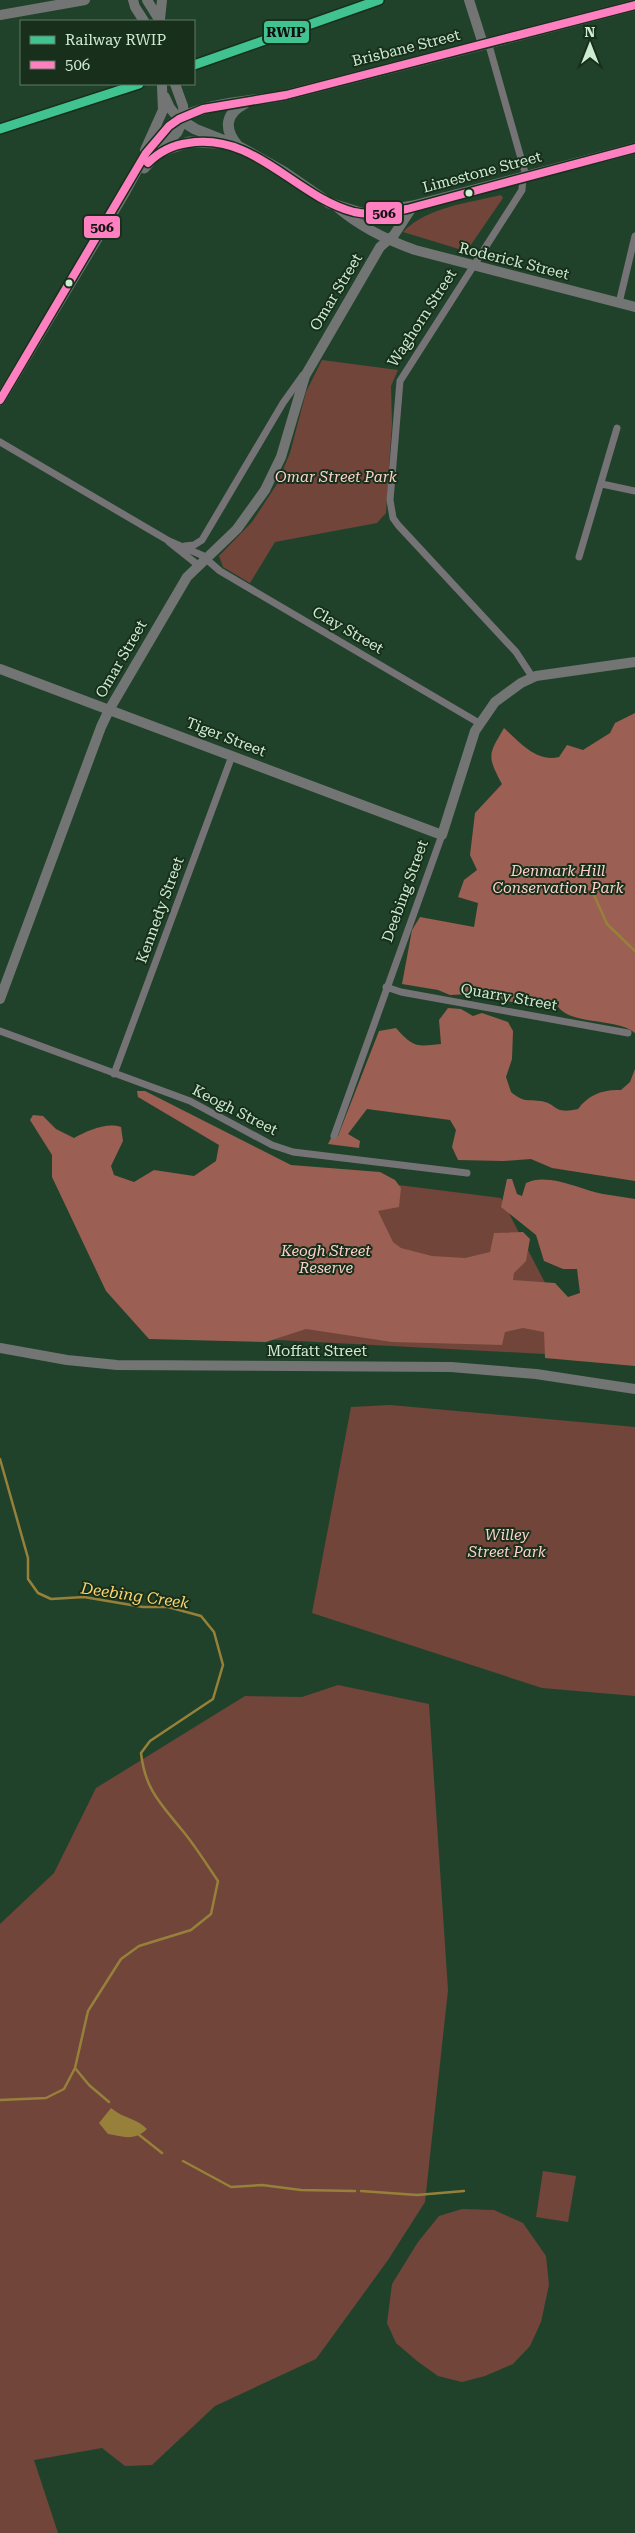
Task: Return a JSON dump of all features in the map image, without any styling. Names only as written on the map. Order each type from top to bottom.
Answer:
[{"type":"main road","name":"Brisbane Street","points":[[128,187],[132,176],[158,138],[182,119],[199,111],[286,94],[635,5]]},
{"type":"main road","points":[[238,146],[228,132],[227,124],[233,111],[246,102]]},
{"type":"main road","name":"Brisbane Street","points":[[0,398],[128,187],[177,132],[182,119]]},
{"type":"main road","name":"Limestone Street","points":[[182,119],[238,146],[337,206],[356,213],[371,214],[412,206],[635,148]]},
{"type":"main road","points":[[154,156],[189,142],[210,142],[238,146]]},
{"type":"street","points":[[0,15],[85,0]]},
{"type":"street","points":[[134,0],[135,7],[143,20]]},
{"type":"street","points":[[146,0],[159,20]]},
{"type":"street","points":[[160,20],[159,9],[162,0]]},
{"type":"street","points":[[469,0],[485,43],[525,177]]},
{"type":"street","points":[[162,85],[165,102],[182,119]]},
{"type":"street","points":[[175,85],[182,119]]},
{"type":"street","name":"Brisbane Street","points":[[132,176],[161,116],[165,102]]},
{"type":"street","name":"Waghorn Street","points":[[525,177],[523,189],[400,381],[397,391],[391,509],[398,525],[516,652],[532,678]]},
{"type":"street","name":"Roderick Street","points":[[337,206],[350,218],[388,240],[425,254],[635,307]]},
{"type":"street","name":"Omar Street","points":[[0,999],[100,727],[186,580],[203,560],[244,520],[269,484],[283,450],[301,386],[313,362],[380,247],[388,240],[412,206]]},
{"type":"street","points":[[619,303],[635,236]]},
{"type":"street","name":"Omar Street","points":[[180,545],[192,546],[201,541],[283,403],[313,362]]},
{"type":"street","points":[[578,557],[589,518],[602,484],[617,428]]},
{"type":"street","name":"Clay Street","points":[[0,442],[203,560]]},
{"type":"street","points":[[602,484],[635,491]]},
{"type":"street","name":"Clay Street","points":[[169,541],[180,545],[220,571],[479,723]]},
{"type":"street","points":[[532,678],[635,662]]},
{"type":"street","name":"Tiger Street","points":[[0,669],[442,835]]},
{"type":"street","name":"Deebing Street","points":[[334,1136],[442,835],[479,723],[494,702],[532,678]]},
{"type":"street","name":"Kennedy Street","points":[[114,1074],[232,756]]},
{"type":"street","name":"Quarry Street","points":[[386,987],[401,992],[628,1033]]},
{"type":"street","name":"Keogh Street","points":[[0,1031],[190,1101],[272,1145],[292,1152],[466,1173]]},
{"type":"street","name":"Moffatt Street","points":[[0,1348],[67,1360],[117,1365],[451,1367],[536,1374],[635,1389]]},
{"type":"green space","points":[[501,195],[503,198],[468,249],[462,250],[403,232],[436,211]]},
{"type":"green space","name":"Omar Street Park","points":[[322,360],[398,370],[391,386],[392,423],[386,513],[377,523],[275,542],[250,583],[223,567],[219,556],[252,522],[277,484],[290,453],[306,392]]},
{"type":"green space","name":"Denmark Hill Conservation Park","points":[[635,713],[635,1033],[627,1028],[616,1025],[572,1016],[563,1012],[557,1005],[536,1000],[512,1002],[473,994],[450,995],[438,990],[402,984],[412,930],[420,917],[474,927],[478,903],[458,897],[464,880],[477,870],[470,855],[475,813],[502,784],[491,756],[492,750],[504,728],[529,750],[543,757],[551,758],[559,757],[567,745],[583,750],[610,733],[615,723]]},
{"type":"green space","points":[[448,1008],[461,1009],[473,1016],[482,1013],[508,1022],[513,1031],[512,1059],[506,1077],[511,1092],[522,1099],[546,1102],[564,1111],[578,1109],[586,1100],[596,1094],[621,1090],[630,1082],[635,1069],[635,1181],[552,1168],[531,1159],[504,1161],[458,1160],[452,1147],[456,1130],[450,1120],[367,1109],[348,1134],[360,1141],[359,1148],[328,1144],[331,1138],[338,1136],[379,1031],[396,1028],[407,1039],[416,1044],[441,1044],[439,1020]]},
{"type":"green space","points":[[137,1091],[145,1091],[291,1165],[380,1172],[395,1180],[401,1188],[399,1207],[378,1211],[393,1242],[401,1248],[432,1256],[465,1258],[490,1252],[494,1233],[523,1232],[530,1239],[526,1261],[514,1273],[513,1280],[555,1283],[568,1297],[580,1293],[577,1269],[563,1269],[544,1261],[536,1235],[501,1207],[507,1179],[512,1179],[517,1194],[522,1196],[526,1183],[544,1180],[564,1183],[603,1194],[635,1199],[635,1366],[545,1358],[544,1332],[523,1328],[505,1332],[502,1345],[392,1342],[306,1329],[266,1342],[149,1339],[106,1291],[52,1177],[52,1155],[30,1120],[33,1115],[43,1116],[56,1129],[74,1138],[103,1126],[121,1127],[123,1141],[111,1166],[114,1175],[134,1182],[154,1170],[194,1176],[216,1161],[219,1145],[138,1097]]},
{"type":"green space","name":"Keogh Street Reserve","points":[[296,1172],[501,1198],[583,1356],[144,1333]]},
{"type":"green space","name":"Willey Street Park","points":[[390,1405],[635,1427],[635,1696],[542,1688],[312,1613],[351,1407]]},
{"type":"green space","points":[[338,1685],[429,1704],[448,1990],[425,2202],[388,2260],[316,2359],[215,2406],[152,2465],[125,2466],[102,2448],[34,2460],[58,2533],[0,2533],[0,1924],[54,1873],[96,1788],[245,1696],[302,1697]]},
{"type":"green space","points":[[543,2171],[576,2176],[568,2222],[536,2217]]},
{"type":"green space","points":[[462,2209],[494,2210],[523,2223],[546,2256],[549,2285],[541,2322],[530,2346],[513,2364],[485,2376],[462,2382],[438,2376],[417,2361],[396,2343],[387,2323],[392,2284],[418,2242],[439,2216]]},
{"type":"shaded area","points":[[111,2108],[147,2129],[133,2137],[108,2134],[99,2123]]},
{"type":"waterway","points":[[594,895],[607,924],[635,951]]},
{"type":"waterway","name":"Deebing Creek","points":[[0,1459],[28,1558],[28,1579],[38,1593],[51,1599],[84,1597],[143,1607],[168,1607],[201,1616],[214,1632],[223,1665],[213,1699],[150,1741],[141,1753],[146,1776],[155,1795],[218,1881],[211,1914],[191,1930],[139,1946],[121,1959],[88,2011],[75,2068],[64,2089],[46,2098],[0,2100]]},
{"type":"waterway","points":[[75,2068],[89,2085],[109,2102]]},
{"type":"waterway","points":[[138,2134],[162,2153]]},
{"type":"waterway","points":[[183,2161],[231,2187],[262,2185],[301,2190],[355,2191]]},
{"type":"waterway","points":[[361,2191],[417,2195],[464,2191]]},
{"type":"rail line","name":"RWIP","points":[[195,65],[379,0]]},
{"type":"rail line","name":"RWIP","points":[[0,129],[136,85]]},
{"type":"transit line","name":"506","points":[[0,400],[146,153],[169,126],[179,119],[203,109],[286,95],[635,5]]},
{"type":"transit line","name":"506","points":[[148,163],[172,147],[188,143],[212,142],[234,147],[254,156],[332,204],[354,212],[374,214],[407,209],[635,148]]}]
